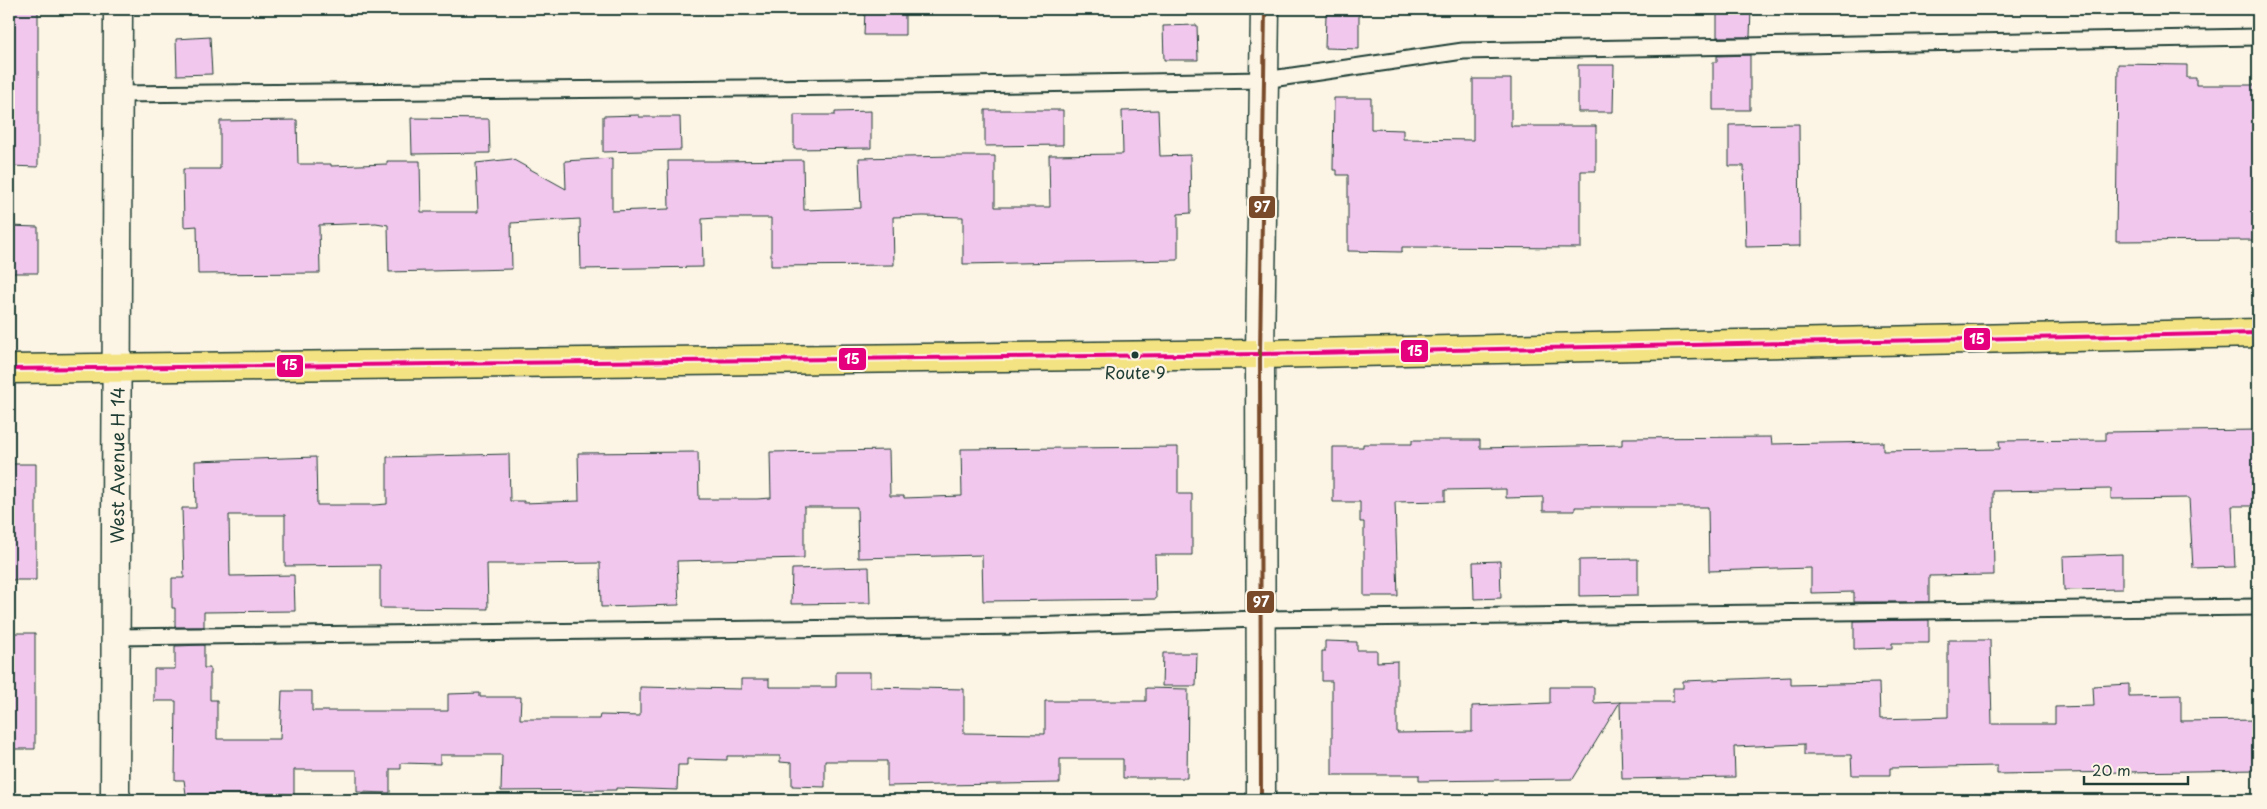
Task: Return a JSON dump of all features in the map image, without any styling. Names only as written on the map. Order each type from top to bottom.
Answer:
[{"type":"main road","points":[[9,369],[1260,354],[2258,334]]},
{"type":"street","name":"West Avenue H 14","points":[[117,800],[115,793],[114,637],[118,9]]},
{"type":"street","points":[[1261,800],[1260,354],[1265,9]]},
{"type":"lane","points":[[117,94],[850,87],[1264,80],[1463,51],[2258,37]]},
{"type":"lane","points":[[114,637],[1026,626],[1260,619],[2258,607]]},
{"type":"building","points":[[9,9],[38,9],[38,167],[9,166]]},
{"type":"building","points":[[865,9],[905,9],[905,35],[864,35]]},
{"type":"building","points":[[1717,9],[1751,9],[1750,37],[1717,37]]},
{"type":"building","points":[[1326,14],[1359,14],[1359,49],[1325,48]]},
{"type":"building","points":[[1197,25],[1198,60],[1164,60],[1163,26]]},
{"type":"building","points":[[210,37],[212,74],[177,75],[176,39]]},
{"type":"building","points":[[1750,55],[1750,110],[1713,110],[1713,62],[1717,62],[1717,56]]},
{"type":"building","points":[[2118,64],[2187,65],[2187,78],[2196,78],[2196,85],[2258,85],[2258,240],[2116,241]]},
{"type":"building","points":[[1578,65],[1614,65],[1613,112],[1578,112]]},
{"type":"building","points":[[1473,79],[1511,79],[1511,126],[1596,126],[1596,171],[1581,171],[1581,248],[1402,247],[1402,252],[1348,251],[1348,175],[1337,175],[1337,170],[1333,170],[1334,98],[1371,98],[1371,129],[1403,130],[1403,139],[1473,140]]},
{"type":"building","points":[[985,110],[1063,110],[1063,145],[985,146]]},
{"type":"building","points":[[1158,110],[1160,156],[1190,155],[1191,213],[1178,214],[1178,260],[963,264],[963,217],[923,216],[893,217],[894,265],[771,266],[771,218],[716,218],[702,219],[703,267],[581,269],[580,219],[511,223],[512,269],[389,272],[388,225],[376,223],[319,225],[320,273],[198,274],[197,226],[184,227],[183,169],[220,169],[220,121],[297,120],[298,164],[331,164],[331,166],[387,164],[387,161],[420,161],[421,212],[478,212],[476,163],[512,159],[566,189],[565,161],[612,158],[612,211],[669,209],[668,161],[803,160],[804,210],[861,208],[859,158],[953,156],[995,156],[995,207],[1050,207],[1049,155],[1123,154],[1122,111]]},
{"type":"building","points":[[871,111],[871,148],[794,149],[794,115],[835,115],[835,112]]},
{"type":"building","points":[[639,115],[639,117],[680,117],[681,150],[603,152],[603,116]]},
{"type":"building","points":[[411,118],[489,119],[490,153],[412,154]]},
{"type":"building","points":[[1799,124],[1800,246],[1746,247],[1744,166],[1729,166],[1729,125]]},
{"type":"building","points":[[9,226],[38,227],[38,273],[9,273]]},
{"type":"building","points":[[2258,430],[2258,506],[2232,506],[2235,567],[2193,568],[2189,498],[2111,499],[2111,489],[1993,491],[1994,575],[1929,576],[1929,602],[1854,602],[1854,592],[1811,593],[1811,568],[1709,571],[1708,507],[1575,507],[1575,511],[1543,511],[1543,497],[1506,498],[1506,489],[1445,490],[1445,501],[1395,502],[1398,596],[1364,596],[1364,522],[1360,522],[1360,502],[1333,502],[1333,447],[1363,447],[1363,444],[1412,444],[1412,440],[1480,440],[1480,448],[1622,445],[1622,438],[1771,437],[1772,444],[1883,442],[1883,451],[2000,449],[1999,441],[2106,440],[2106,432]]},
{"type":"building","points":[[1178,447],[1178,494],[1192,494],[1192,555],[1155,555],[1156,599],[983,601],[982,555],[858,558],[857,507],[804,507],[804,558],[677,561],[679,605],[601,607],[600,563],[487,564],[488,609],[380,608],[380,565],[285,566],[285,515],[229,515],[230,576],[294,575],[295,611],[204,612],[204,627],[175,627],[175,608],[172,608],[172,578],[184,578],[182,508],[196,508],[195,461],[316,457],[317,505],[374,505],[387,504],[387,457],[509,454],[510,501],[524,501],[524,503],[579,501],[578,453],[698,452],[699,499],[757,499],[771,498],[770,452],[889,450],[890,496],[904,496],[904,498],[962,496],[961,449]]},
{"type":"building","points":[[9,464],[36,464],[36,580],[9,580]]},
{"type":"building","points":[[2122,554],[2122,589],[2064,590],[2063,556]]},
{"type":"building","points":[[1638,559],[1638,595],[1579,596],[1579,560]]},
{"type":"building","points":[[1500,561],[1501,598],[1474,599],[1473,562]]},
{"type":"building","points":[[869,567],[870,603],[791,604],[792,569]]},
{"type":"building","points":[[1929,620],[1929,643],[1892,643],[1892,648],[1854,649],[1854,621]]},
{"type":"building","points":[[9,633],[35,633],[35,749],[9,749]]},
{"type":"building","points":[[1948,640],[1990,640],[1992,724],[2055,724],[2055,707],[2094,706],[2093,686],[2129,684],[2129,696],[2181,695],[2181,721],[2258,720],[2258,770],[1997,774],[1997,766],[1890,768],[1890,775],[1852,775],[1851,755],[1804,755],[1804,744],[1734,747],[1735,777],[1622,779],[1620,702],[1673,702],[1673,688],[1683,688],[1683,681],[1791,677],[1791,685],[1879,683],[1880,719],[1948,717]]},
{"type":"building","points":[[1325,641],[1357,642],[1357,650],[1377,650],[1377,662],[1397,661],[1397,733],[1472,732],[1472,706],[1550,703],[1550,687],[1594,687],[1594,703],[1620,702],[1573,779],[1419,781],[1419,775],[1332,775],[1332,681],[1322,681],[1322,651],[1325,651]]},
{"type":"building","points":[[204,645],[204,668],[210,668],[210,700],[217,700],[217,739],[280,739],[282,691],[312,691],[312,711],[448,711],[448,694],[480,693],[480,697],[521,697],[520,719],[599,719],[600,715],[640,716],[640,687],[741,689],[741,679],[769,679],[769,687],[836,687],[836,672],[870,672],[870,687],[964,689],[964,733],[1045,734],[1045,701],[1146,701],[1146,688],[1188,689],[1187,778],[1123,778],[1123,759],[1060,759],[1060,783],[887,786],[887,761],[825,761],[825,787],[792,786],[792,763],[780,762],[780,756],[727,756],[727,760],[687,759],[687,765],[678,765],[677,790],[616,788],[616,790],[501,791],[502,755],[440,755],[440,764],[401,763],[401,769],[390,769],[390,793],[357,792],[357,770],[294,770],[294,794],[186,794],[184,780],[175,780],[176,701],[154,701],[154,669],[175,669],[175,646]]},
{"type":"building","points":[[1163,653],[1197,653],[1196,686],[1162,686]]},
{"type":"transit line","name":"97","points":[[1261,800],[1260,354],[1265,9]]},
{"type":"transit line","name":"15","points":[[9,369],[1260,354],[2258,333]]},
{"type":"place","name":"Route 9","points":[[1135,355]]}]
